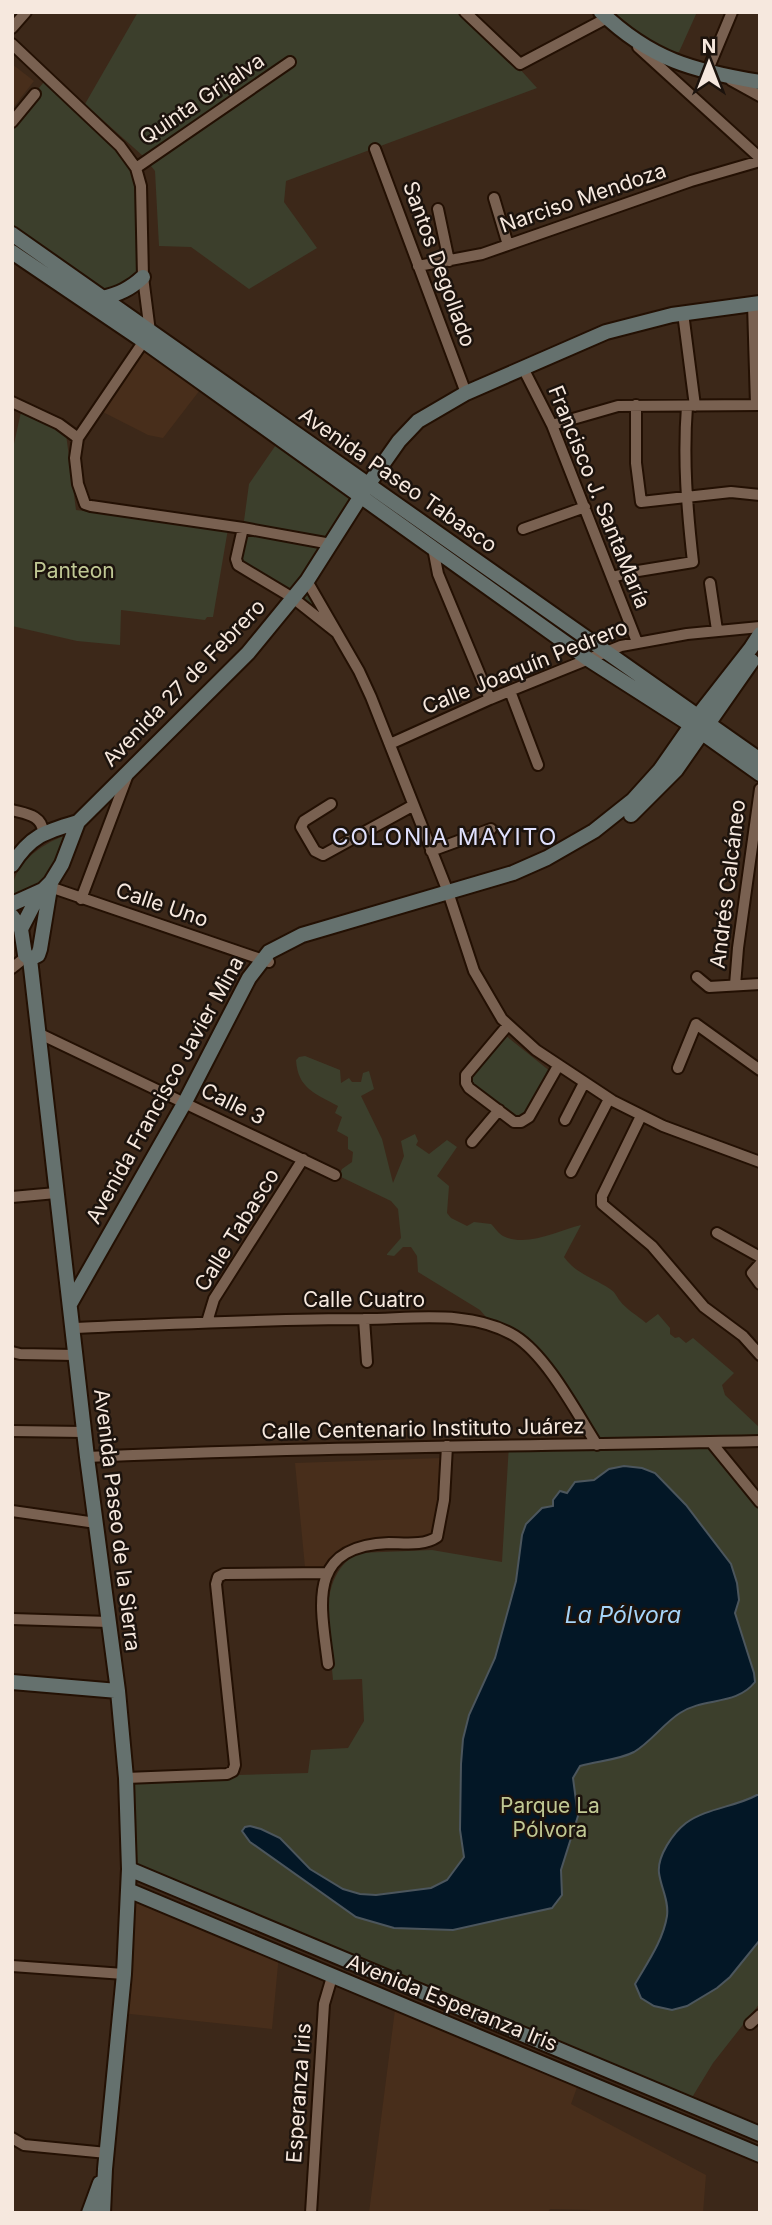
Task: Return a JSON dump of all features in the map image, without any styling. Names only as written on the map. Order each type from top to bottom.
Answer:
[{"type":"main road","points":[[604,15],[625,35],[673,61],[707,72],[760,82]]},
{"type":"main road","name":"Avenida Paseo Tabasco","points":[[12,234],[102,298],[147,337]]},
{"type":"main road","name":"Avenida Paseo Tabasco","points":[[12,252],[147,337],[364,491],[604,652],[760,775]]},
{"type":"main road","points":[[102,298],[131,288],[143,277]]},
{"type":"main road","name":"Avenida 27 de Febrero","points":[[51,885],[78,822],[221,681],[293,598],[307,581],[364,491],[412,426],[435,409],[466,393],[606,332],[683,313],[756,304]]},
{"type":"main road","name":"Avenida Paseo Tabasco","points":[[364,491],[433,548],[589,659],[760,760]]},
{"type":"main road","name":"Avenida Francisco Javier Mina","points":[[699,725],[760,634]]},
{"type":"main road","name":"Avenida Francisco Javier Mina","points":[[72,1324],[189,1103],[238,998],[274,948],[302,936],[449,896],[525,869],[594,831],[615,816],[646,787],[760,651]]},
{"type":"main road","name":"Avenida 27 de Febrero","points":[[12,865],[28,844],[43,832],[78,822]]},
{"type":"main road","points":[[12,904],[51,885]]},
{"type":"main road","points":[[21,929],[34,902],[51,885]]},
{"type":"main road","points":[[30,959],[38,954],[40,949],[51,885]]},
{"type":"main road","name":"Avenida Paseo de la Sierra","points":[[12,915],[21,929],[23,948],[30,959],[126,1777],[129,1869],[124,1974],[103,2213]]},
{"type":"main road","name":"Avenida Francisco Javier Mina","points":[[70,1304],[189,1103]]},
{"type":"main road","points":[[12,1682],[118,1691]]},
{"type":"main road","name":"Avenida Esperanza Iris","points":[[129,1869],[760,2134]]},
{"type":"main road","name":"Avenida Esperanza Iris","points":[[128,1890],[760,2155]]},
{"type":"main road","points":[[482,2038],[489,2021]]},
{"type":"main road","name":"Avenida Paseo de la Sierra","points":[[89,2213],[105,2169]]},
{"type":"street","points":[[12,28],[26,12]]},
{"type":"street","points":[[465,12],[520,64],[604,15]]},
{"type":"street","points":[[707,72],[732,12]]},
{"type":"street","points":[[625,35],[760,160]]},
{"type":"street","points":[[12,44],[120,146],[136,168],[141,186],[147,337],[78,438],[75,469],[85,503],[331,544]]},
{"type":"street","name":"Quinta Grijalva","points":[[136,168],[290,62]]},
{"type":"street","points":[[722,75],[760,96]]},
{"type":"street","points":[[12,122],[36,94]]},
{"type":"street","name":"Santos Degollado","points":[[375,149],[466,393]]},
{"type":"street","name":"Narciso Mendoza","points":[[418,266],[449,261],[508,244],[760,160]]},
{"type":"street","points":[[494,198],[508,244]]},
{"type":"street","points":[[438,209],[449,261]]},
{"type":"street","points":[[552,425],[597,410],[636,405],[758,405],[756,304]]},
{"type":"street","points":[[612,578],[694,562],[686,496],[685,443],[691,406],[683,313]]},
{"type":"street","name":"Francisco J. SantaMaría","points":[[523,368],[552,425],[637,642]]},
{"type":"street","points":[[12,402],[59,424],[78,438]]},
{"type":"street","points":[[636,405],[636,463],[641,502],[731,492],[760,495]]},
{"type":"street","points":[[523,529],[584,507]]},
{"type":"street","points":[[243,528],[236,559],[239,565],[293,598],[336,632]]},
{"type":"street","points":[[433,548],[438,574],[490,699]]},
{"type":"street","points":[[307,581],[359,671],[449,896],[477,976],[496,1011],[529,1045],[609,1099],[640,1116],[760,1162]]},
{"type":"street","points":[[710,583],[717,630]]},
{"type":"street","name":"Calle Joaquín Pedrero","points":[[390,744],[604,652],[637,642],[717,630],[760,627]]},
{"type":"street","points":[[510,691],[538,765]]},
{"type":"street","points":[[739,746],[760,747]]},
{"type":"street","points":[[81,898],[128,773]]},
{"type":"street","name":"Andrés Calcáneo","points":[[735,985],[760,789]]},
{"type":"street","points":[[331,804],[301,824],[302,831],[320,855],[329,853],[412,806]]},
{"type":"street","points":[[12,810],[37,818],[43,832]]},
{"type":"street","points":[[431,851],[491,829]]},
{"type":"street","name":"Calle Uno","points":[[51,885],[81,898],[265,961]]},
{"type":"street","points":[[12,968],[22,960],[30,959]]},
{"type":"street","points":[[697,977],[709,987],[760,984]]},
{"type":"street","points":[[678,1068],[696,1024],[760,1070]]},
{"type":"street","points":[[508,1025],[465,1077],[469,1088],[514,1122],[526,1120],[558,1066]]},
{"type":"street","name":"Calle 3","points":[[38,1033],[335,1175]]},
{"type":"street","points":[[565,1120],[584,1083]]},
{"type":"street","points":[[571,1172],[609,1099]]},
{"type":"street","points":[[472,1142],[499,1110]]},
{"type":"street","points":[[640,1116],[603,1196],[604,1206],[652,1246],[699,1303],[743,1336],[760,1355]]},
{"type":"street","name":"Calle Tabasco","points":[[207,1322],[214,1299],[303,1159]]},
{"type":"street","points":[[12,1197],[56,1193]]},
{"type":"street","points":[[717,1233],[760,1257]]},
{"type":"street","points":[[760,1264],[752,1273],[760,1284]]},
{"type":"street","points":[[364,1319],[367,1362]]},
{"type":"street","name":"Calle Cuatro","points":[[72,1324],[364,1319],[464,1320],[490,1324],[509,1333],[537,1355],[597,1445]]},
{"type":"street","points":[[12,1352],[75,1355]]},
{"type":"street","points":[[12,1431],[84,1432]]},
{"type":"street","name":"Calle Centenario Instituto Juárez","points":[[87,1457],[447,1446],[760,1441]]},
{"type":"street","points":[[711,1442],[760,1503]]},
{"type":"street","points":[[328,1664],[321,1600],[323,1582],[336,1562],[356,1549],[377,1544],[426,1542],[437,1537],[445,1491],[447,1446]]},
{"type":"street","points":[[12,1511],[96,1523]]},
{"type":"street","points":[[126,1777],[227,1774],[233,1771],[235,1765],[217,1578],[224,1574],[328,1573]]},
{"type":"street","points":[[12,1619],[109,1622]]},
{"type":"street","points":[[12,1966],[124,1974]]},
{"type":"street","name":"Esperanza Iris","points":[[311,2213],[324,2004],[332,1977]]},
{"type":"street","points":[[750,2024],[760,2015]]},
{"type":"street","points":[[12,2138],[27,2146],[107,2153]]},
{"type":"shaded area","points":[[12,64],[34,81],[12,109]]},
{"type":"shaded area","points":[[145,344],[203,386],[163,438],[148,435],[99,410]]},
{"type":"shaded area","points":[[442,1458],[435,1534],[428,1537],[366,1539],[343,1551],[325,1567],[305,1567],[295,1463]]},
{"type":"shaded area","points":[[128,1890],[279,1954],[272,2029],[121,2013]]},
{"type":"shaded area","points":[[396,2002],[580,2079],[571,2104],[706,2175],[703,2213],[591,2213],[590,2210],[550,2209],[547,2213],[369,2213]]},
{"type":"green space","points":[[138,12],[459,12],[537,88],[286,181],[284,202],[317,248],[249,289],[191,247],[159,246],[155,171],[143,156],[85,104]]},
{"type":"green space","points":[[618,12],[697,12],[679,52],[662,49],[645,40],[614,17]]},
{"type":"green space","points":[[48,77],[136,168],[143,277],[102,298],[12,234],[12,121]]},
{"type":"green space","name":"Panteon","points":[[21,412],[66,434],[76,510],[228,529],[213,617],[207,617],[205,620],[121,610],[120,645],[77,641],[12,626],[12,453]]},
{"type":"green space","points":[[280,439],[360,497],[307,581],[336,632],[238,565],[249,484]]},
{"type":"green space","points":[[66,835],[49,874],[34,887],[12,894],[17,874],[29,857]]},
{"type":"green space","points":[[505,1035],[551,1072],[521,1121],[472,1087],[469,1080]]},
{"type":"green space","points":[[305,1056],[340,1070],[341,1083],[349,1078],[352,1082],[361,1082],[363,1073],[369,1071],[374,1089],[361,1096],[382,1139],[393,1183],[404,1156],[401,1141],[415,1134],[418,1141],[416,1145],[429,1154],[447,1140],[457,1147],[437,1176],[449,1186],[447,1213],[451,1218],[467,1226],[474,1222],[491,1224],[503,1236],[522,1240],[543,1237],[581,1225],[564,1257],[569,1263],[612,1290],[625,1307],[646,1323],[658,1314],[675,1338],[679,1337],[686,1343],[693,1338],[734,1373],[722,1385],[725,1395],[760,1428],[760,1437],[597,1442],[548,1365],[480,1310],[418,1272],[417,1256],[411,1247],[403,1247],[394,1256],[387,1255],[401,1238],[398,1209],[391,1201],[339,1176],[342,1169],[352,1162],[353,1152],[348,1149],[348,1137],[337,1131],[342,1117],[335,1113],[338,1106],[309,1089],[300,1078],[296,1060]]},
{"type":"green space","name":"Parque La Pólvora","points":[[711,1442],[760,1502],[760,2003],[713,2063],[688,2104],[129,1869],[126,1778],[308,1773],[311,1750],[348,1748],[364,1721],[362,1679],[333,1680],[328,1610],[335,1577],[344,1564],[358,1553],[432,1550],[502,1562],[509,1444]]},
{"type":"water","name":"La Pólvora","points":[[624,1466],[655,1473],[686,1505],[731,1564],[739,1600],[735,1613],[755,1682],[739,1695],[689,1708],[680,1713],[634,1752],[580,1766],[573,1778],[578,1816],[561,1870],[562,1895],[552,1908],[453,1930],[394,1928],[356,1917],[250,1842],[242,1831],[245,1827],[261,1829],[280,1838],[310,1869],[343,1889],[360,1894],[376,1895],[431,1888],[447,1880],[464,1857],[460,1830],[463,1739],[469,1715],[495,1658],[516,1581],[526,1524],[542,1508],[553,1506],[553,1500],[560,1491],[567,1493],[575,1482],[594,1480],[609,1469]]},
{"type":"water","points":[[760,1795],[760,1940],[730,1977],[717,1988],[687,2006],[672,2010],[654,2006],[641,1998],[635,1984],[658,1943],[667,1916],[659,1873],[663,1852],[676,1833],[694,1818]]},
{"type":"district","name":"COLONIA MAYITO","points":[[445,837]]}]
